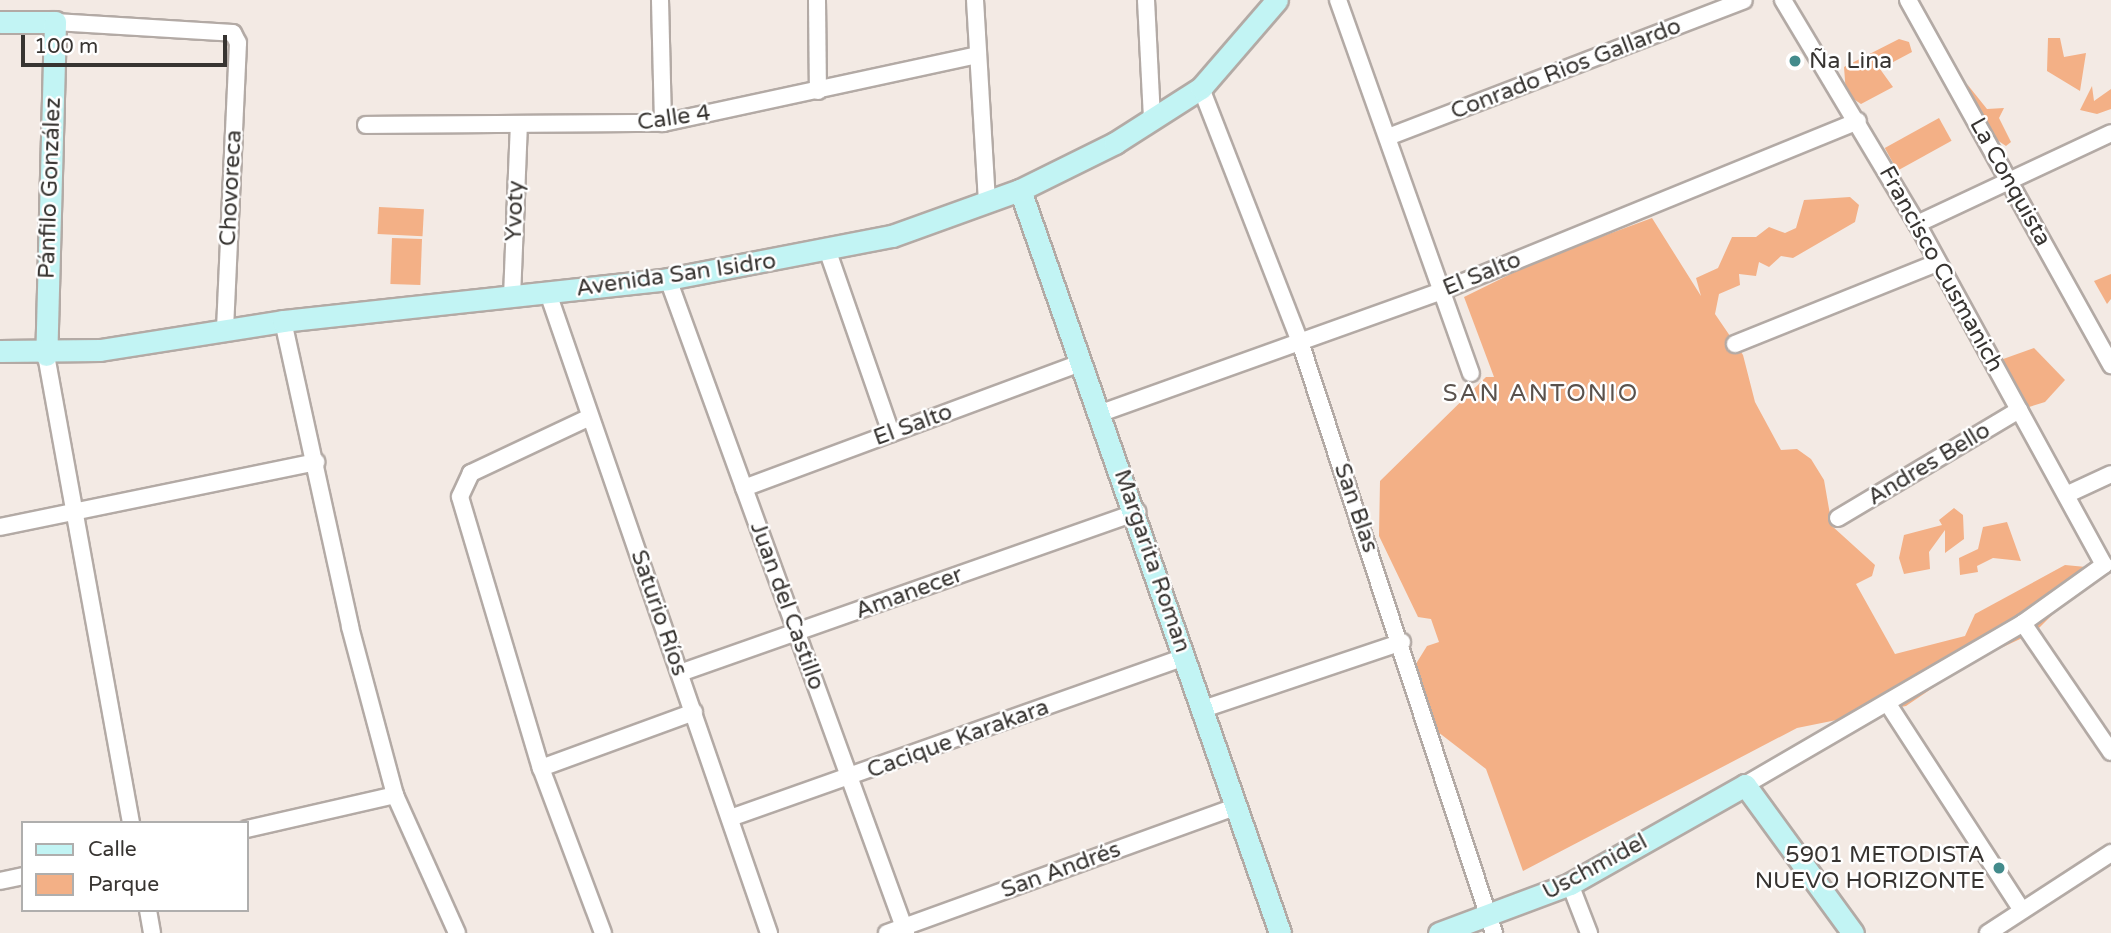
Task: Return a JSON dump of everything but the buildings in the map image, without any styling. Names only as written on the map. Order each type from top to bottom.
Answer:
[{"type":"street","points":[[660,0],[663,123]]},
{"type":"street","points":[[817,0],[818,91]]},
{"type":"street","points":[[975,0],[987,203]]},
{"type":"street","points":[[1146,0],[1152,120]]},
{"type":"street","name":"Avenida San Isidro","points":[[0,351],[46,355],[225,333],[283,321],[668,279],[828,252],[987,203],[1020,190],[1152,120],[1201,89],[1277,0]]},
{"type":"street","points":[[1338,0],[1444,290],[1471,373]]},
{"type":"street","name":"Conrado Rios Gallardo","points":[[1388,137],[1744,0]]},
{"type":"street","name":"Francisco Cusmanich","points":[[1745,785],[2023,623],[2100,572],[2102,555],[1858,121],[1783,0]]},
{"type":"street","name":"La Conquista","points":[[1908,0],[2111,366]]},
{"type":"street","points":[[0,22],[55,22]]},
{"type":"street","name":"Chovoreca","points":[[55,22],[223,28],[238,43],[225,333]]},
{"type":"street","name":"Pánfilo González","points":[[46,355],[55,22]]},
{"type":"street","name":"Calle 4","points":[[366,125],[663,123],[977,55]]},
{"type":"street","name":"San Blas","points":[[1201,89],[1301,345],[1402,642],[1493,925]]},
{"type":"street","name":"El Salto","points":[[1101,413],[1301,345],[1444,290],[1858,121]]},
{"type":"street","name":"Yvoty","points":[[512,297],[519,125]]},
{"type":"street","points":[[1917,224],[2111,133]]},
{"type":"street","name":"Margarita Roman","points":[[1020,190],[1137,512],[1280,933]]},
{"type":"street","points":[[828,252],[891,433]]},
{"type":"street","points":[[1735,344],[1937,263]]},
{"type":"street","name":"Juan del Castillo","points":[[668,279],[905,930]]},
{"type":"street","name":"Saturio Ríos","points":[[548,293],[769,933]]},
{"type":"street","points":[[283,321],[395,795],[457,933]]},
{"type":"street","points":[[46,355],[131,821]]},
{"type":"street","name":"El Salto","points":[[744,488],[1082,362]]},
{"type":"street","name":"Andres Bello","points":[[1838,518],[2019,410]]},
{"type":"street","points":[[590,417],[471,473],[460,498],[541,768],[603,933]]},
{"type":"street","points":[[0,527],[75,514],[316,462]]},
{"type":"street","points":[[2068,494],[2111,474]]},
{"type":"street","name":"Amanecer","points":[[680,673],[1137,512]]},
{"type":"street","points":[[2023,623],[2111,752]]},
{"type":"street","points":[[1203,709],[1402,642]]},
{"type":"street","name":"Cacique Karakara","points":[[730,818],[850,778],[1185,657]]},
{"type":"street","points":[[1888,704],[2022,910]]},
{"type":"street","points":[[541,768],[694,712]]},
{"type":"street","points":[[1745,785],[1853,933]]},
{"type":"street","name":"Uschmidel","points":[[1439,933],[1493,925],[1745,785]]},
{"type":"street","points":[[248,829],[395,795]]},
{"type":"street","name":"San Andrés","points":[[887,933],[905,930],[1235,807]]},
{"type":"street","points":[[1988,933],[2111,853]]},
{"type":"street","points":[[0,881],[21,876]]},
{"type":"street","points":[[1570,884],[1589,933]]},
{"type":"street","points":[[148,912],[152,933]]},
{"type":"green space","points":[[2048,38],[2060,38],[2064,57],[2086,53],[2080,91],[2047,71]]},
{"type":"green space","points":[[1899,39],[1909,42],[1912,52],[1880,69],[1893,87],[1861,104],[1846,94],[1844,67]]},
{"type":"green space","points":[[1967,84],[1987,109],[2004,108],[1999,118],[2011,142],[2006,146],[1991,136]]},
{"type":"green space","points":[[2092,86],[2094,101],[2111,89],[2111,109],[2097,114],[2080,110]]},
{"type":"green space","points":[[1939,118],[1952,141],[1897,171],[1885,148]]},
{"type":"green space","points":[[1850,197],[1859,205],[1855,222],[1793,258],[1781,256],[1769,267],[1759,262],[1756,276],[1739,274],[1740,285],[1719,294],[1715,314],[1743,355],[1755,402],[1781,450],[1797,449],[1811,459],[1824,480],[1832,526],[1875,565],[1872,576],[1856,584],[1895,654],[1965,636],[1975,614],[2065,565],[2086,567],[2089,578],[2035,632],[1971,662],[1906,706],[1797,728],[1523,871],[1486,769],[1438,732],[1414,667],[1427,646],[1439,642],[1431,619],[1418,617],[1379,536],[1380,481],[1486,377],[1494,377],[1464,297],[1541,259],[1652,218],[1701,296],[1696,278],[1718,268],[1732,237],[1756,237],[1769,227],[1785,233],[1796,228],[1804,200]]},
{"type":"green space","points":[[379,207],[424,209],[423,236],[378,234]]},
{"type":"green space","points":[[392,238],[422,239],[420,285],[390,284]]},
{"type":"green space","points":[[2111,274],[2111,299],[2107,304],[2094,281]]},
{"type":"green space","points":[[2034,348],[2065,380],[2045,402],[2029,407],[1992,363]]},
{"type":"green space","points":[[1954,508],[1963,515],[1964,539],[1945,553],[1945,530],[1929,552],[1930,569],[1904,574],[1899,558],[1904,535],[1942,525],[1939,520]]},
{"type":"green space","points":[[2007,522],[2021,561],[1993,558],[1977,566],[1978,572],[1960,575],[1959,558],[1978,549],[1983,527]]},
{"type":"place","name":"Ña Lina","points":[[1795,61]]},
{"type":"place","name":"5901 METODISTA NUEVO HORIZONTE","points":[[1999,868]]},
{"type":"district","name":"SAN ANTONIO","points":[[1541,394]]}]
